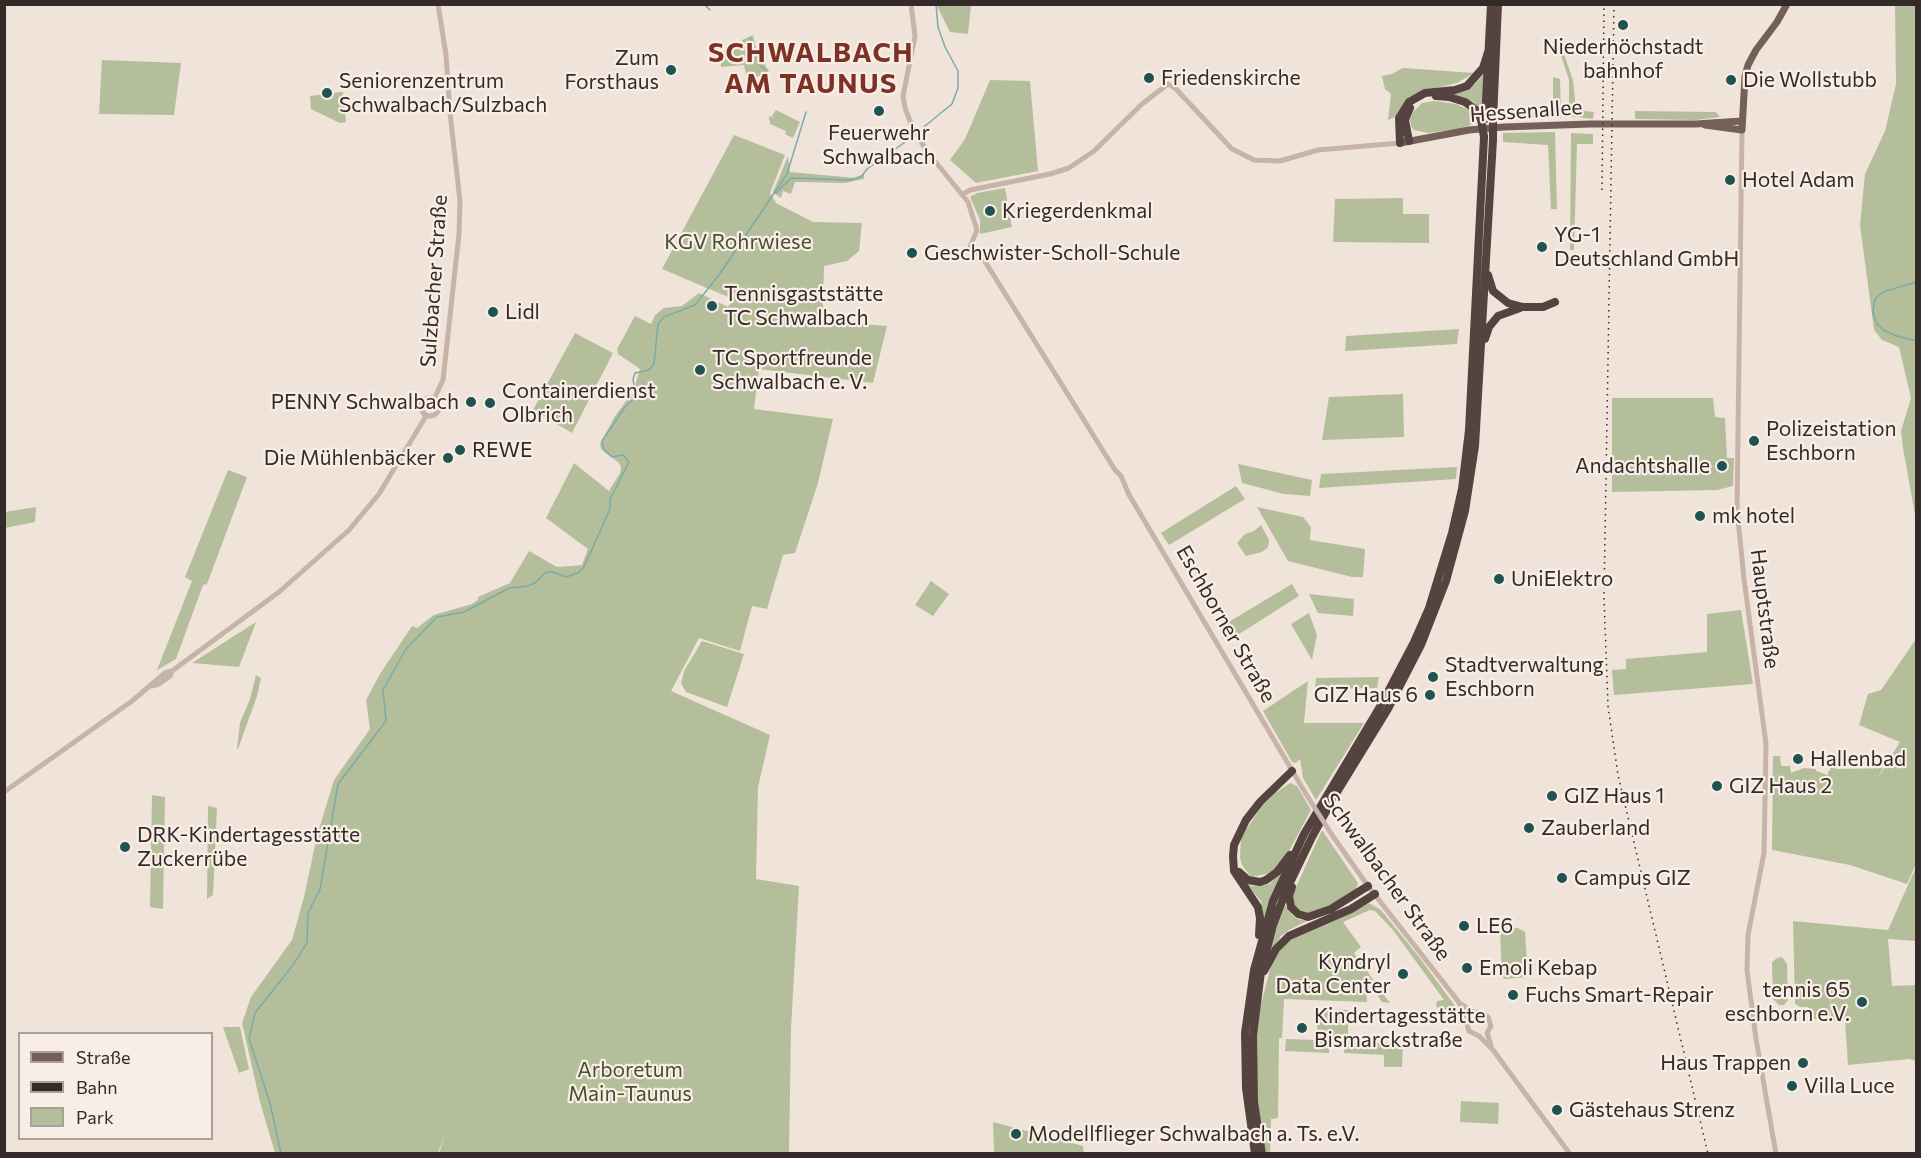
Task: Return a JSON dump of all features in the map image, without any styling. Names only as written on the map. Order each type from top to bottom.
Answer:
[{"type":"highway","points":[[1262,1154],[1252,1066],[1254,1018],[1259,981],[1276,918],[1297,867],[1334,797],[1388,709],[1420,645],[1446,581],[1465,511],[1475,446],[1482,352],[1486,268],[1486,119],[1491,4]]},
{"type":"highway","points":[[1233,856],[1236,868],[1243,877],[1254,882],[1266,880],[1277,872],[1304,834],[1381,705],[1429,608],[1452,533],[1462,489],[1469,429],[1487,139],[1486,119],[1498,4]]},
{"type":"highway","points":[[1400,143],[1399,118],[1408,102],[1425,93],[1455,90],[1467,86],[1483,68],[1489,49]]},
{"type":"highway","points":[[1408,141],[1406,115],[1419,99],[1439,96],[1454,98],[1473,107],[1486,119]]},
{"type":"highway","points":[[1486,268],[1491,287],[1508,303],[1523,307],[1548,307],[1555,302]]},
{"type":"highway","points":[[1482,352],[1489,327],[1498,316],[1523,307]]},
{"type":"highway","points":[[1255,1154],[1246,1095],[1245,1050],[1260,918],[1258,907],[1237,877],[1233,865],[1234,844],[1246,820],[1266,795],[1292,771]]},
{"type":"highway","points":[[1257,955],[1274,901],[1304,834]]},
{"type":"highway","points":[[1297,867],[1289,902],[1294,911],[1303,916],[1314,916],[1331,909],[1368,886]]},
{"type":"highway","points":[[1259,981],[1276,949],[1289,936],[1351,909],[1375,894]]},
{"type":"main road","name":"Hauptstraße","points":[[1742,130],[1745,76],[1748,64],[1778,22],[1787,4]]},
{"type":"main road","name":"Hessenallee","points":[[1400,143],[1469,130],[1504,127],[1590,123],[1696,124],[1742,121]]},
{"type":"main road","name":"Hessenallee","points":[[1696,124],[1742,130]]},
{"type":"street","name":"Sulzbacher Straße","points":[[434,399],[444,373],[459,234],[460,201],[446,55],[438,4]]},
{"type":"street","points":[[911,4],[915,36],[903,96],[905,108],[918,138],[963,194]]},
{"type":"street","name":"Hessenallee","points":[[963,194],[970,190],[1069,168],[1094,151],[1156,92],[1170,84],[1232,149],[1254,160],[1270,162],[1318,150],[1400,143]]},
{"type":"street","name":"Hauptstraße","points":[[1742,130],[1737,509],[1766,744],[1764,853],[1748,935],[1748,970],[1756,1039],[1776,1154]]},
{"type":"street","name":"Eschborner Straße","points":[[963,194],[976,225],[975,239],[970,247],[986,263],[1115,470],[1292,771]]},
{"type":"street","name":"Sulzbacher Straße","points":[[429,398],[434,399],[439,405],[438,413],[434,416],[426,416],[421,410],[422,402],[429,398]]},
{"type":"street","name":"Sulzbacher Straße","points":[[4,792],[279,592],[350,530],[379,494],[426,416]]},
{"type":"street","name":"Schwalbacher Straße","points":[[1292,771],[1332,835],[1368,886],[1458,1001],[1468,1020],[1469,1031],[1479,1036],[1493,1050],[1570,1154]]},
{"type":"street","name":"Schwalbacher Straße","points":[[1458,1001],[1477,1013],[1484,1014],[1490,1020],[1491,1026],[1487,1033],[1493,1050]]},
{"type":"street","points":[[1468,1020],[1477,1013]]},
{"type":"street","points":[[1479,1036],[1487,1033]]},
{"type":"green space","points":[[936,4],[971,5],[968,34],[950,32]]},
{"type":"green space","points":[[1895,5],[1916,5],[1915,515],[1901,431],[1911,398],[1899,347],[1882,340],[1874,330],[1860,225],[1865,174],[1885,131],[1896,84]]},
{"type":"green space","points":[[753,35],[757,53],[769,71],[745,83],[747,79],[744,65],[721,67],[721,51],[743,47],[742,40]]},
{"type":"green space","points":[[1563,51],[1573,80],[1576,110],[1594,112],[1593,119],[1569,116],[1569,80],[1560,52]]},
{"type":"green space","points":[[102,60],[181,63],[174,115],[99,114]]},
{"type":"green space","points":[[1403,68],[1474,73],[1457,83],[1409,97],[1395,117],[1388,120],[1391,94],[1385,89],[1382,76]]},
{"type":"green space","points":[[1485,73],[1483,114],[1473,102],[1450,93],[1474,85]]},
{"type":"green space","points":[[1553,77],[1560,79],[1561,118],[1503,117],[1502,108],[1553,108]]},
{"type":"green space","points":[[990,80],[1030,81],[1038,171],[976,183],[950,160],[965,139]]},
{"type":"green space","points":[[343,92],[346,122],[340,123],[311,109],[310,96]]},
{"type":"green space","points":[[1434,101],[1456,104],[1469,110],[1475,118],[1473,124],[1459,129],[1428,133],[1414,130],[1410,120],[1413,112],[1422,103]]},
{"type":"green space","points":[[776,110],[800,122],[793,138],[785,134],[786,131],[770,124],[769,116],[775,118],[772,116]]},
{"type":"green space","points":[[1635,111],[1716,112],[1720,117],[1696,120],[1635,119]]},
{"type":"green space","points":[[1555,132],[1557,209],[1551,209],[1548,145],[1503,142],[1503,133]]},
{"type":"green space","points":[[1571,133],[1593,134],[1593,144],[1577,144],[1574,250],[1570,250]]},
{"type":"green space","points":[[734,135],[785,155],[770,193],[776,203],[813,222],[862,223],[859,251],[847,261],[824,266],[823,307],[828,321],[887,326],[873,383],[759,369],[754,409],[833,419],[818,483],[795,553],[783,555],[767,609],[752,606],[740,651],[699,638],[671,691],[770,735],[758,787],[756,879],[799,886],[791,1029],[789,1153],[439,1153],[445,1135],[438,1153],[275,1153],[260,1102],[242,1023],[251,997],[292,940],[317,836],[334,780],[370,729],[366,700],[380,674],[412,626],[417,628],[434,615],[472,604],[478,600],[478,597],[510,583],[529,551],[557,567],[582,565],[588,549],[546,518],[574,463],[609,491],[620,473],[619,463],[601,449],[600,444],[615,416],[633,392],[640,369],[618,354],[617,349],[635,316],[651,324],[655,315],[664,308],[682,306],[699,293],[728,307],[733,299],[662,269]]},
{"type":"green space","points":[[788,156],[790,172],[856,178],[864,173],[864,179],[844,183],[795,182],[791,194],[783,191],[781,198],[773,192]]},
{"type":"green space","points":[[1005,188],[1012,227],[980,234],[980,220],[970,197],[977,193]]},
{"type":"green space","points":[[1403,198],[1403,214],[1429,214],[1429,243],[1333,242],[1335,199]]},
{"type":"green space","points":[[1459,329],[1457,344],[1345,351],[1346,336]]},
{"type":"green space","points":[[575,333],[613,353],[572,433],[533,410]]},
{"type":"green space","points":[[1403,394],[1404,437],[1322,440],[1329,397]]},
{"type":"green space","points":[[1612,398],[1713,398],[1715,417],[1725,418],[1727,458],[1734,458],[1733,486],[1717,490],[1612,492]]},
{"type":"green space","points":[[1238,464],[1312,480],[1310,496],[1284,494],[1242,483]]},
{"type":"green space","points":[[1457,467],[1456,479],[1319,488],[1321,474]]},
{"type":"green space","points":[[228,470],[247,477],[176,659],[157,670],[192,581],[185,577]]},
{"type":"green space","points":[[1236,486],[1245,499],[1169,545],[1161,533]]},
{"type":"green space","points":[[36,507],[35,522],[5,528],[5,512]]},
{"type":"green space","points":[[1257,507],[1303,517],[1311,527],[1310,540],[1365,549],[1363,577],[1352,577],[1288,561]]},
{"type":"green space","points":[[1261,525],[1269,540],[1268,547],[1262,552],[1246,556],[1237,543],[1245,534]]},
{"type":"green space","points":[[931,581],[949,594],[933,616],[915,605]]},
{"type":"green space","points":[[1292,584],[1299,596],[1228,641],[1222,632],[1227,623]]},
{"type":"green space","points":[[1309,594],[1354,599],[1353,616],[1318,613]]},
{"type":"green space","points":[[1741,610],[1753,684],[1614,695],[1612,670],[1626,669],[1626,659],[1707,652],[1707,614]]},
{"type":"green space","points":[[1309,613],[1317,635],[1312,660],[1291,624]]},
{"type":"green space","points":[[256,622],[239,667],[192,663]]},
{"type":"green space","points":[[1916,639],[1916,864],[1907,884],[1850,865],[1772,850],[1773,756],[1780,756],[1781,766],[1790,766],[1791,773],[1804,768],[1816,769],[1828,775],[1830,761],[1835,761],[1836,769],[1883,768],[1877,780],[1900,742],[1859,725],[1868,694],[1881,690]]},
{"type":"green space","points":[[702,641],[744,654],[727,707],[686,692],[681,683],[684,671]]},
{"type":"green space","points":[[256,675],[261,678],[257,696],[238,749],[240,723],[250,699]]},
{"type":"green space","points":[[1379,677],[1377,688],[1315,689],[1316,678]]},
{"type":"green space","points":[[1308,681],[1304,723],[1364,723],[1316,800],[1303,778],[1300,759],[1296,763],[1292,762],[1263,711]]},
{"type":"green space","points":[[1290,783],[1297,786],[1311,810],[1287,855],[1276,869],[1251,877],[1240,858],[1241,837],[1262,806]]},
{"type":"green space","points":[[152,795],[165,797],[163,909],[150,907]]},
{"type":"green space","points":[[208,806],[217,808],[213,895],[207,899]]},
{"type":"green space","points":[[1322,830],[1358,883],[1356,889],[1348,895],[1317,912],[1305,914],[1296,909],[1291,898]]},
{"type":"green space","points":[[1289,861],[1261,934],[1263,913],[1261,901],[1243,880],[1252,886],[1270,884]]},
{"type":"green space","points":[[1916,867],[1916,941],[1888,939],[1892,986],[1916,985],[1916,1061],[1909,1059],[1848,1065],[1845,1020],[1831,1021],[1830,987],[1830,1019],[1813,1019],[1808,1007],[1795,1004],[1793,921],[1888,930]]},
{"type":"green space","points":[[1369,903],[1381,910],[1419,957],[1461,1014],[1459,1024],[1454,1023],[1436,1006],[1437,1001],[1444,1000],[1393,930],[1375,911],[1370,910],[1343,922],[1361,947],[1354,953],[1390,1003],[1382,1002],[1366,980],[1367,1002],[1284,999],[1282,1038],[1279,1038],[1278,1118],[1271,1119],[1270,1153],[1264,1154],[1257,1099],[1256,1040],[1260,1008],[1272,962],[1287,940]]},
{"type":"green space","points":[[1285,905],[1294,917],[1309,920],[1281,936],[1269,959],[1272,936]]},
{"type":"green space","points":[[1518,928],[1525,932],[1528,977],[1504,979],[1500,929]]},
{"type":"green space","points":[[1782,957],[1787,964],[1788,1000],[1784,1005],[1779,1005],[1773,999],[1772,962]]},
{"type":"green space","points":[[1317,1009],[1348,1010],[1348,1042],[1403,1043],[1402,1067],[1384,1067],[1384,1055],[1344,1053],[1344,1048],[1329,1047],[1329,1053],[1285,1051],[1286,1039],[1317,1040]]},
{"type":"green space","points":[[223,1027],[240,1027],[249,1069],[239,1073]]},
{"type":"green space","points":[[1461,1101],[1499,1103],[1498,1124],[1460,1122]]},
{"type":"green space","name":"Modellflieger Schwalbach a. Ts. e.V.","points":[[993,1122],[1083,1146],[1084,1153],[994,1152]]},
{"type":"waterway","points":[[704,4],[710,10]]},
{"type":"waterway","points":[[920,130],[952,104],[958,88],[958,71],[945,47],[938,27],[936,4]]},
{"type":"waterway","points":[[750,38],[760,65],[767,72]]},
{"type":"waterway","points":[[281,1154],[270,1103],[249,1039],[255,1013],[293,965],[307,943],[308,913],[320,889],[338,784],[386,721],[383,690],[406,649],[437,617],[464,612],[509,588],[528,586],[535,583],[546,572],[566,577],[578,573],[584,567],[610,509],[610,499],[629,462],[623,455],[612,457],[604,450],[602,441],[625,407],[636,397],[633,379],[635,373],[649,370],[654,364],[658,324],[664,317],[695,305],[719,275],[787,174],[806,112]]},
{"type":"waterway","points":[[776,193],[791,178],[850,180],[862,176],[867,169],[908,140]]},
{"type":"waterway","points":[[1916,282],[1883,292],[1874,302],[1873,313],[1877,324],[1885,331],[1916,341]]},
{"type":"railway","points":[[1602,190],[1604,4]]},
{"type":"railway","points":[[1614,4],[1604,597],[1608,706],[1618,775],[1708,1154]]},
{"type":"place","name":"Niederhöchstadt bahnhof","points":[[1623,25]]},
{"type":"place","name":"Zum Forsthaus","points":[[671,70]]},
{"type":"place","name":"Friedenskirche","points":[[1149,78]]},
{"type":"place","name":"Die Wollstubb","points":[[1731,80]]},
{"type":"place","name":"Seniorenzentrum Schwalbach/Sulzbach","points":[[327,93]]},
{"type":"place","name":"Feuerwehr Schwalbach","points":[[879,111]]},
{"type":"place","name":"Hotel Adam","points":[[1730,180]]},
{"type":"place","name":"Kriegerdenkmal","points":[[990,211]]},
{"type":"place","name":"YG-1 Deutschland GmbH","points":[[1542,247]]},
{"type":"place","name":"Geschwister-Scholl-Schule","points":[[912,253]]},
{"type":"place","name":"Tennisgaststätte TC Schwalbach","points":[[712,306]]},
{"type":"place","name":"Lidl","points":[[493,312]]},
{"type":"place","name":"TC Sportfreunde Schwalbach e. V.","points":[[700,370]]},
{"type":"place","name":"PENNY Schwalbach","points":[[471,402]]},
{"type":"place","name":"Containerdienst Olbrich","points":[[490,403]]},
{"type":"place","name":"Polizeistation Eschborn","points":[[1754,441]]},
{"type":"place","name":"REWE","points":[[460,450]]},
{"type":"place","name":"Die Mühlenbäcker","points":[[448,458]]},
{"type":"place","name":"Andachtshalle","points":[[1722,466]]},
{"type":"place","name":"mk hotel","points":[[1700,516]]},
{"type":"place","name":"UniElektro","points":[[1499,579]]},
{"type":"place","name":"Stadtverwaltung Eschborn","points":[[1433,677]]},
{"type":"place","name":"GIZ Haus 6","points":[[1430,695]]},
{"type":"place","name":"Hallenbad","points":[[1798,759]]},
{"type":"place","name":"GIZ Haus 2","points":[[1717,786]]},
{"type":"place","name":"GIZ Haus 1","points":[[1552,796]]},
{"type":"place","name":"Zauberland","points":[[1529,828]]},
{"type":"place","name":"DRK-Kindertagesstätte Zuckerrübe","points":[[125,847]]},
{"type":"place","name":"Campus GIZ","points":[[1562,878]]},
{"type":"place","name":"LE6","points":[[1464,926]]},
{"type":"place","name":"Emoli Kebap","points":[[1467,968]]},
{"type":"place","name":"Kyndryl Data Center","points":[[1403,974]]},
{"type":"place","name":"Fuchs Smart-Repair","points":[[1513,995]]},
{"type":"place","name":"tennis 65 eschborn e.V.","points":[[1862,1002]]},
{"type":"place","name":"Kindertagesstätte Bismarckstraße","points":[[1302,1028]]},
{"type":"place","name":"Haus Trappen","points":[[1803,1063]]},
{"type":"place","name":"Villa Luce","points":[[1792,1086]]},
{"type":"place","name":"Gästehaus Strenz","points":[[1557,1110]]},
{"type":"place","name":"Modellflieger Schwalbach a. Ts. e.V.","points":[[1016,1134]]},
{"type":"district","name":"SCHWALBACH AM TAUNUS","points":[[811,68]]},
{"type":"park label","name":"KGV Rohrwiese","points":[[738,242]]},
{"type":"park label","name":"Arboretum Main-Taunus","points":[[630,1082]]}]
